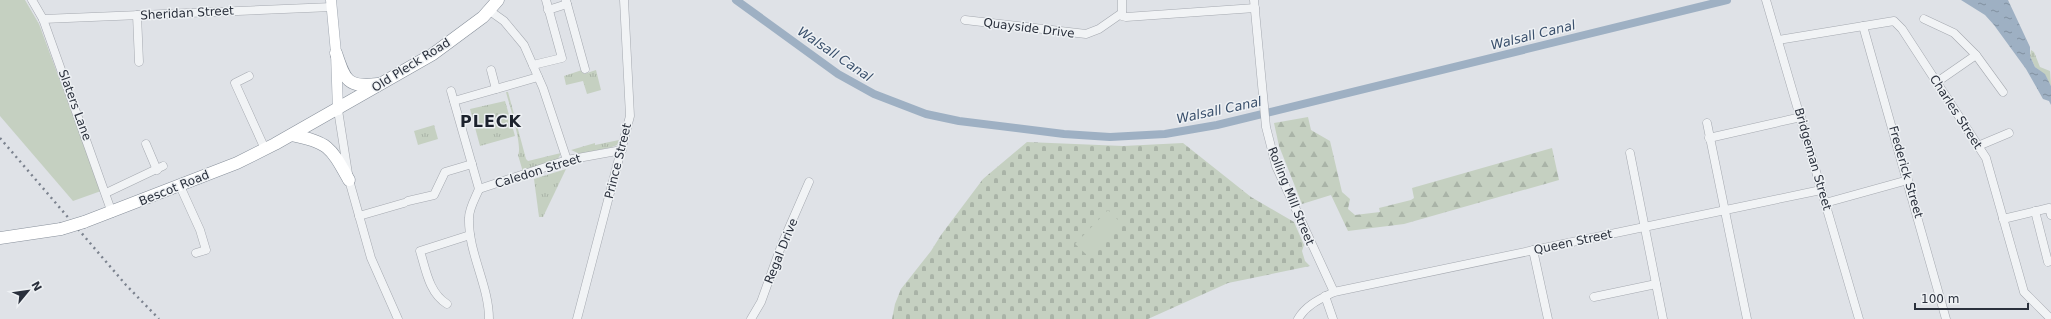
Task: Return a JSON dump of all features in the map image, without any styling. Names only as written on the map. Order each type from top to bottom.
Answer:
[{"type":"highway","name":"Old Pleck Road","points":[[338,110],[433,54],[490,11],[498,0]]},
{"type":"highway","points":[[336,53],[346,75],[353,83],[361,86],[384,83]]},
{"type":"highway","name":"Bescot Road","points":[[0,238],[61,230],[112,213],[266,150],[338,110]]},
{"type":"highway","points":[[292,135],[322,143],[334,154],[349,180]]},
{"type":"main road","points":[[332,3],[338,110]]},
{"type":"street","name":"Slaters Lane","points":[[32,0],[43,19],[112,213]]},
{"type":"street","points":[[533,65],[562,58],[546,0]]},
{"type":"street","name":"Prince Street","points":[[577,319],[630,116],[624,0]]},
{"type":"street","points":[[1122,0],[1122,16],[1126,18],[1255,4]]},
{"type":"street","name":"Bridgeman Street","points":[[1766,0],[1859,319]]},
{"type":"street","points":[[548,10],[566,2],[585,69]]},
{"type":"street","name":"Sheridan Street","points":[[43,19],[137,15],[332,3]]},
{"type":"street","name":"Rolling Mill Street","points":[[1255,4],[1266,127],[1276,166],[1334,292]]},
{"type":"street","points":[[490,11],[504,21],[524,45],[538,77],[567,160]]},
{"type":"street","name":"Quayside Drive","points":[[965,20],[1086,34],[1099,29],[1122,13]]},
{"type":"street","points":[[137,15],[142,38],[139,62]]},
{"type":"street","points":[[1924,19],[1954,33],[1976,55],[2003,92]]},
{"type":"street","name":"Charles Street","points":[[1778,40],[1894,21],[1902,29],[1986,158],[2024,292],[2048,316]]},
{"type":"street","name":"Frederick Street","points":[[1863,26],[1908,180],[1946,319]]},
{"type":"street","points":[[1937,82],[1976,55]]},
{"type":"street","points":[[491,70],[496,89]]},
{"type":"street","points":[[249,76],[235,83],[266,150]]},
{"type":"street","points":[[454,101],[538,77]]},
{"type":"street","points":[[451,91],[479,189],[470,212],[470,235],[488,300],[489,319]]},
{"type":"street","points":[[338,110],[349,180],[359,216],[373,263],[398,319]]},
{"type":"street","points":[[1709,138],[1801,117]]},
{"type":"street","points":[[1707,123],[1747,319]]},
{"type":"street","points":[[1978,146],[2009,133]]},
{"type":"street","points":[[106,193],[160,168],[146,144]]},
{"type":"street","name":"Caledon Street","points":[[479,189],[567,160],[622,150]]},
{"type":"street","points":[[1630,153],[1663,319]]},
{"type":"street","points":[[359,216],[434,195],[446,172],[472,164]]},
{"type":"street","points":[[1826,203],[1908,180]]},
{"type":"street","name":"Regal Drive","points":[[751,319],[761,302],[782,244],[809,182]]},
{"type":"street","points":[[180,186],[200,230],[206,250],[196,253]]},
{"type":"street","name":"Queen Street","points":[[1298,319],[1310,305],[1334,292],[1821,190]]},
{"type":"street","points":[[2003,219],[2049,208],[2051,215]]},
{"type":"street","points":[[2035,211],[2048,262],[2051,261]]},
{"type":"street","points":[[447,304],[439,299],[434,291],[420,251],[470,235]]},
{"type":"street","points":[[1533,250],[1548,319]]},
{"type":"street","points":[[1594,297],[1656,284]]},
{"type":"street","points":[[1325,296],[1333,319]]},
{"type":"green space","points":[[0,0],[25,0],[39,24],[101,191],[73,201],[0,116]]},
{"type":"green space","points":[[2031,50],[2034,52],[2040,67],[2050,71],[2051,86],[2045,75],[2035,67],[2030,56]]},
{"type":"green space","points":[[582,70],[584,74],[596,70],[601,90],[587,94],[583,81],[566,85],[564,76]]},
{"type":"green space","points":[[506,92],[508,92],[526,159],[528,161],[561,153],[557,161],[523,172],[518,155],[519,143]]},
{"type":"green space","points":[[505,101],[515,136],[480,146],[470,109]]},
{"type":"green space","points":[[1308,117],[1311,130],[1330,141],[1342,192],[1350,199],[1348,209],[1355,215],[1380,212],[1379,208],[1411,200],[1414,198],[1412,188],[1552,148],[1559,180],[1404,224],[1348,231],[1331,195],[1302,204],[1279,146],[1274,123]]},
{"type":"green space","points":[[434,125],[438,139],[418,145],[414,131]]},
{"type":"green space","points":[[619,140],[617,145],[612,147],[580,154],[571,150],[595,143],[595,145]]},
{"type":"green space","points":[[1027,142],[1123,146],[1183,143],[1251,197],[1294,222],[1304,245],[1302,251],[1305,261],[1310,266],[1228,283],[1148,319],[892,319],[895,304],[901,289],[931,251],[941,235],[983,179]]},
{"type":"green space","points":[[566,169],[543,217],[539,217],[534,179]]},
{"type":"green space","points":[[1108,210],[1122,224],[1089,257],[1075,244]]},
{"type":"water","points":[[1961,0],[2008,0],[2030,47],[2030,56],[2035,67],[2045,74],[2051,86],[2051,105],[2049,101],[2043,99],[2026,69],[1994,25],[1985,15]]},
{"type":"waterway","name":"Walsall Canal","points":[[736,0],[838,74],[874,94],[926,114],[959,121],[1064,134],[1110,137],[1165,134],[1217,125],[1727,0]]},
{"type":"railway","points":[[0,138],[126,285],[159,319]]},
{"type":"district","name":"PLECK","points":[[491,121]]}]
